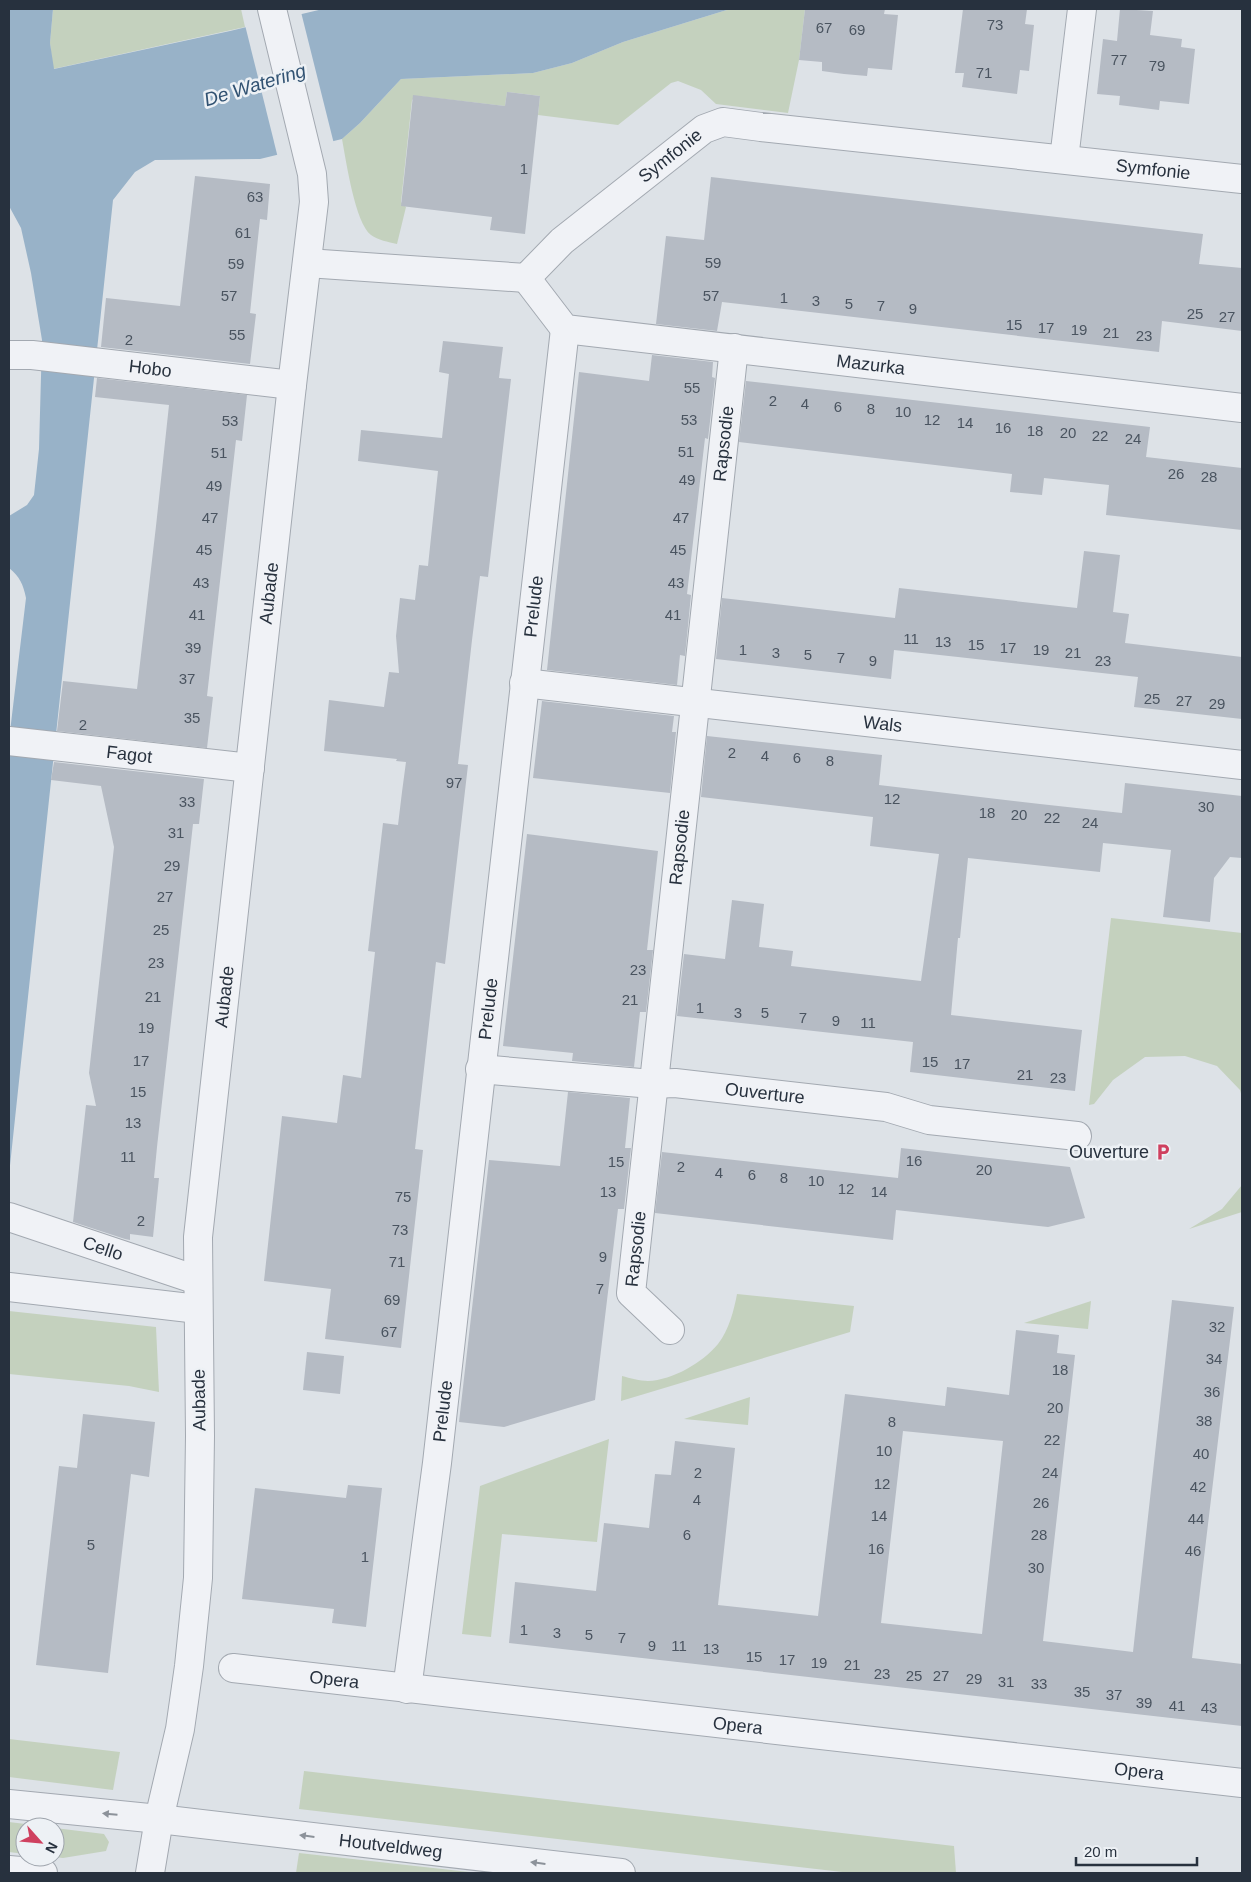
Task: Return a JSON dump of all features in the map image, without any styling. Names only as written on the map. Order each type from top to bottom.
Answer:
[{"type":"street","name":"Aubade","points":[[159,1819],[178,1738],[189,1666],[198,1578],[200,1436],[198,1237],[314,202],[311,167],[272,9]]},
{"type":"street","points":[[1064,160],[1082,9]]},
{"type":"street","name":"Symfonie","points":[[526,278],[562,241],[704,129],[723,122],[1242,179]]},
{"type":"street","points":[[308,263],[526,278],[565,329]]},
{"type":"street","name":"Mazurka","points":[[565,329],[1242,408]]},
{"type":"street","name":"Prelude","points":[[407,1688],[437,1463],[565,329]]},
{"type":"street","name":"Rapsodie","points":[[670,1330],[631,1293],[652,1084],[734,348]]},
{"type":"street","name":"Hobo","points":[[20,355],[292,385]]},
{"type":"street","name":"Wals","points":[[524,683],[1242,765]]},
{"type":"street","name":"Fagot","points":[[9,741],[250,768]]},
{"type":"street","name":"Ouverture","points":[[480,1069],[652,1084],[675,1083],[886,1107],[929,1120],[1077,1136]]},
{"type":"street","name":"Cello","points":[[11,1218],[197,1280]]},
{"type":"street","points":[[9,1287],[198,1309]]},
{"type":"street","name":"Opera","points":[[233,1668],[1242,1783]]},
{"type":"street","name":"Houtveldweg","points":[[9,1804],[159,1819],[621,1873]]},
{"type":"street","points":[[150,1873],[159,1819]]},
{"type":"street","points":[[9,1870],[44,1873]]},
{"type":"green space","points":[[53,9],[241,9],[245,27],[53,69],[50,43]]},
{"type":"green space","points":[[730,9],[805,9],[799,60],[788,113],[716,104],[701,90],[678,81],[671,83],[618,125],[538,115],[540,96],[507,92],[505,106],[418,96],[412,100],[401,202],[406,207],[397,244],[383,241],[371,235],[365,228],[352,190],[342,139],[360,123],[401,79],[533,73],[572,63],[623,42]]},
{"type":"green space","points":[[1111,918],[1242,933],[1242,1097],[1240,1090],[1217,1066],[1185,1056],[1145,1057],[1113,1080],[1094,1104],[1089,1105]]},
{"type":"green space","points":[[1242,1185],[1242,1212],[1189,1229],[1222,1209]]},
{"type":"green space","points":[[737,1294],[854,1306],[850,1332],[621,1401],[622,1376],[638,1380],[658,1380],[677,1374],[704,1358],[722,1338],[733,1313]]},
{"type":"green space","points":[[1091,1301],[1088,1329],[1024,1323]]},
{"type":"green space","points":[[9,1311],[156,1327],[159,1392],[129,1386],[9,1374]]},
{"type":"green space","points":[[750,1397],[748,1425],[684,1419]]},
{"type":"green space","points":[[609,1439],[597,1542],[502,1534],[491,1637],[462,1634],[480,1486]]},
{"type":"green space","points":[[9,1739],[120,1752],[113,1790],[9,1777]]},
{"type":"green space","points":[[304,1771],[954,1846],[956,1873],[851,1873],[299,1809]]},
{"type":"green space","points":[[9,1822],[15,1823],[15,1853],[9,1852]]},
{"type":"green space","points":[[65,1829],[104,1834],[109,1842],[106,1851],[65,1858]]},
{"type":"green space","points":[[299,1853],[478,1873],[296,1873]]},
{"type":"water","name":"De Watering","points":[[9,9],[53,9],[50,43],[54,69],[323,9],[730,9],[623,42],[572,63],[533,73],[401,79],[360,123],[342,139],[260,159],[155,160],[135,172],[113,200],[9,1175],[9,740],[26,598],[20,581],[9,568],[9,516],[27,505],[34,495],[39,449],[42,340],[31,273],[21,228],[9,206]]},
{"type":"pier","points":[[301,12],[334,144],[278,158],[245,25]]},
{"type":"building","points":[[805,9],[885,9],[884,14],[898,15],[892,70],[868,68],[867,76],[844,74],[822,71],[822,62],[799,60]]},
{"type":"building","points":[[963,9],[1027,9],[1025,24],[1034,25],[1029,71],[1020,70],[1017,94],[962,87],[964,73],[955,73]]},
{"type":"building","points":[[1120,9],[1153,11],[1150,35],[1182,39],[1181,47],[1195,49],[1189,104],[1160,101],[1159,110],[1119,105],[1120,96],[1097,94],[1103,39],[1117,41]]},
{"type":"building","points":[[507,92],[540,96],[525,234],[490,230],[492,217],[401,206],[413,95],[505,106]]},
{"type":"building","points":[[195,176],[270,184],[267,220],[260,219],[250,313],[256,314],[250,364],[101,347],[106,298],[180,306]]},
{"type":"building","points":[[711,177],[1203,234],[1199,264],[1242,268],[1242,331],[1162,321],[1159,352],[722,302],[717,331],[656,324],[666,236],[704,240]]},
{"type":"building","points":[[443,341],[503,347],[499,378],[511,379],[488,577],[480,576],[472,640],[458,764],[468,765],[445,964],[436,962],[415,1149],[423,1150],[401,1348],[325,1339],[331,1289],[264,1281],[282,1116],[337,1123],[343,1075],[361,1078],[375,952],[368,951],[383,823],[398,825],[406,762],[396,761],[397,759],[324,751],[329,700],[384,707],[389,672],[399,673],[396,636],[400,598],[415,600],[419,565],[428,566],[438,471],[358,461],[361,430],[442,438],[449,374],[439,372]]},
{"type":"building","points":[[652,355],[713,362],[712,377],[715,378],[708,439],[705,438],[687,594],[691,595],[685,656],[680,655],[677,685],[547,670],[579,372],[649,381]]},
{"type":"building","points":[[97,378],[247,395],[242,441],[236,440],[207,696],[213,697],[207,748],[57,731],[63,681],[137,689],[156,526],[169,405],[95,397]]},
{"type":"building","points":[[746,381],[1150,427],[1146,457],[1242,468],[1242,530],[1106,515],[1109,485],[1044,478],[1042,495],[1010,492],[1012,474],[739,442]]},
{"type":"building","points":[[1084,551],[1120,555],[1113,612],[1129,614],[1125,643],[1242,657],[1242,719],[1134,707],[1138,677],[894,650],[891,679],[716,659],[722,598],[895,618],[899,588],[1077,608]]},
{"type":"building","points":[[542,701],[674,716],[672,732],[676,732],[670,793],[533,778]]},
{"type":"building","points":[[707,736],[882,755],[879,785],[1040,804],[1122,813],[1125,783],[1242,796],[1242,858],[1230,857],[1214,878],[1210,922],[1163,917],[1171,850],[1103,843],[1100,872],[968,858],[951,1015],[1082,1030],[1075,1091],[910,1072],[913,1042],[677,1016],[684,954],[725,959],[732,900],[764,904],[759,947],[793,951],[791,966],[921,981],[939,854],[870,846],[873,817],[701,797]]},
{"type":"building","points":[[54,762],[204,779],[199,824],[193,824],[157,1147],[154,1178],[159,1178],[153,1237],[130,1234],[130,1240],[73,1222],[86,1105],[96,1106],[89,1073],[114,847],[101,786],[51,780]]},
{"type":"building","points":[[527,834],[658,851],[647,950],[653,950],[646,1012],[640,1012],[634,1067],[572,1061],[573,1053],[503,1046]]},
{"type":"building","points":[[568,1092],[630,1098],[625,1148],[631,1148],[624,1209],[618,1209],[595,1400],[504,1427],[459,1422],[489,1160],[560,1166]]},
{"type":"building","points":[[901,1148],[1070,1167],[1085,1218],[1048,1227],[896,1210],[893,1240],[655,1213],[662,1152],[898,1178]]},
{"type":"building","points":[[1172,1300],[1234,1307],[1192,1658],[1242,1664],[1242,1726],[509,1643],[515,1582],[596,1591],[604,1523],[649,1528],[655,1474],[671,1475],[675,1441],[735,1448],[718,1605],[818,1616],[845,1394],[945,1406],[947,1387],[1009,1395],[1016,1330],[1059,1335],[1057,1353],[1075,1355],[1043,1641],[1133,1652]],"holes":[[[903,1431],[1003,1441],[982,1634],[881,1623]]]},
{"type":"building","points":[[307,1352],[344,1356],[340,1394],[303,1390]]},
{"type":"building","points":[[83,1414],[155,1422],[149,1477],[131,1474],[108,1673],[36,1665],[59,1466],[77,1468]]},
{"type":"building","points":[[348,1485],[382,1488],[366,1627],[332,1623],[334,1609],[242,1599],[255,1488],[346,1498]]},
{"type":"place","name":"Ouverture","points":[[1163,1152]]}]
